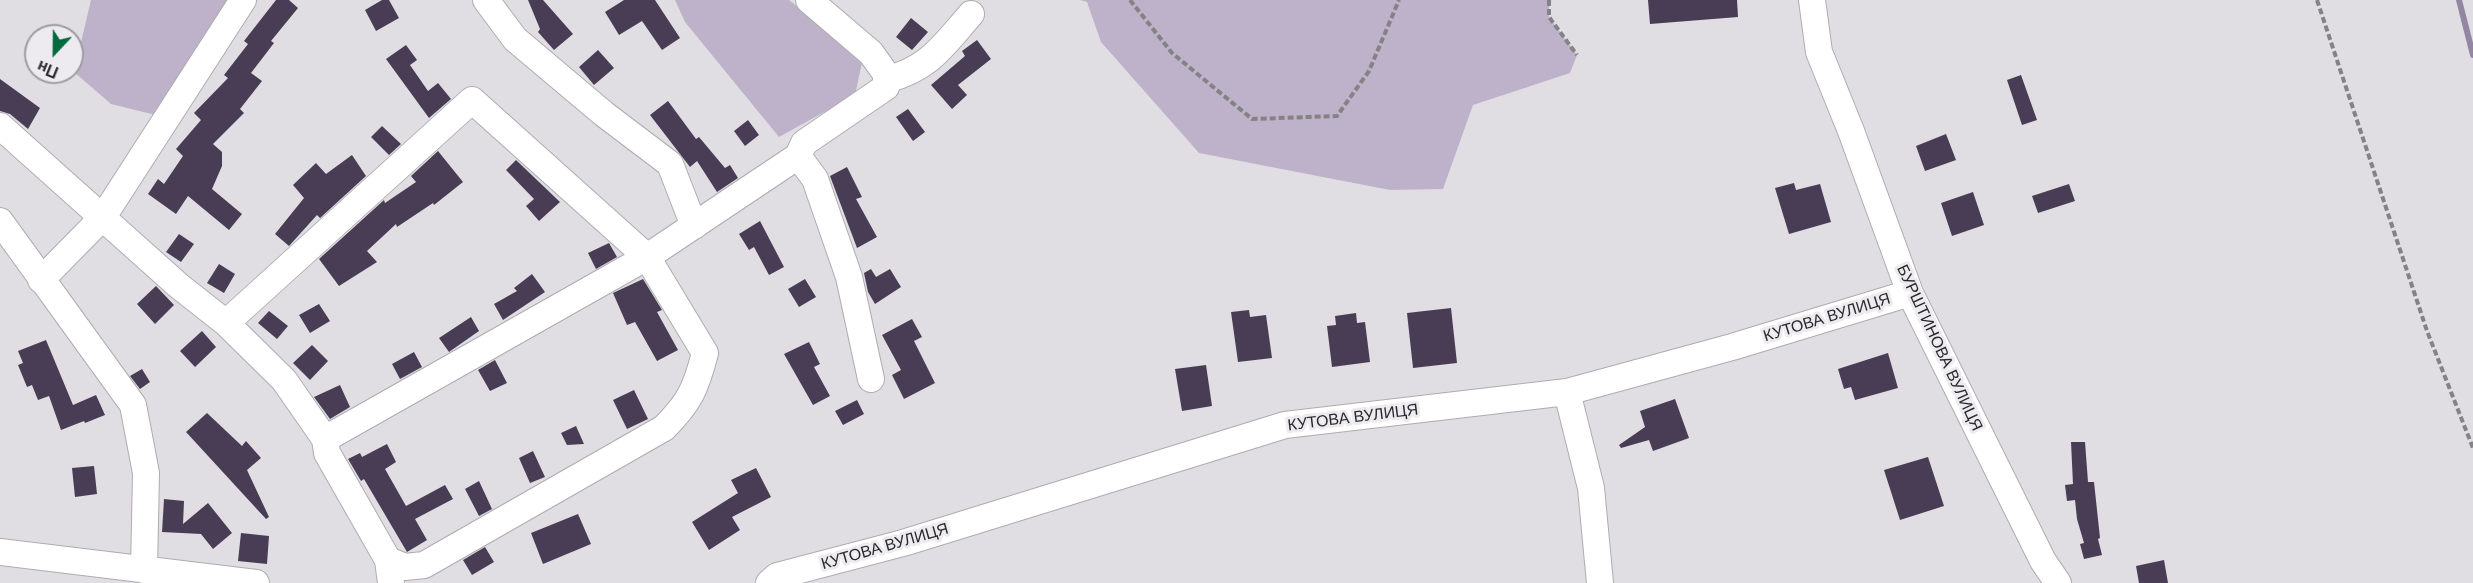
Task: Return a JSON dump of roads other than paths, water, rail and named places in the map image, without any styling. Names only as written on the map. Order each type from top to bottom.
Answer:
[{"type":"street","points":[[41,280],[103,217],[243,0]]},
{"type":"street","points":[[486,0],[515,39],[604,114],[670,164],[694,226]]},
{"type":"street","points":[[325,439],[647,257],[798,156],[804,143],[886,87],[886,74],[871,53],[808,0]]},
{"type":"street","name":"БУРШТИНОВА ВУЛИЦЯ","points":[[1812,0],[1819,52],[1851,131],[1910,293],[2043,561],[2058,583]]},
{"type":"street","points":[[886,80],[908,74],[933,58],[970,14]]},
{"type":"street","points":[[0,126],[179,286],[226,323],[284,380],[325,439],[327,453],[390,572],[405,567],[424,565],[663,428],[684,408],[697,384],[705,353],[647,257],[472,100],[226,323]]},
{"type":"street","points":[[798,156],[815,179],[849,277],[871,379]]},
{"type":"street","points":[[0,221],[133,405],[146,473],[144,570]]},
{"type":"street","name":"КУТОВА ВУЛИЦЯ","points":[[769,583],[777,576],[903,543],[1285,425],[1567,392],[1732,347],[1910,293]]},
{"type":"street","points":[[1567,392],[1591,488],[1600,583]]},
{"type":"street","points":[[0,552],[256,583]]},
{"type":"waterway","points":[[2459,0],[2473,55]]}]
